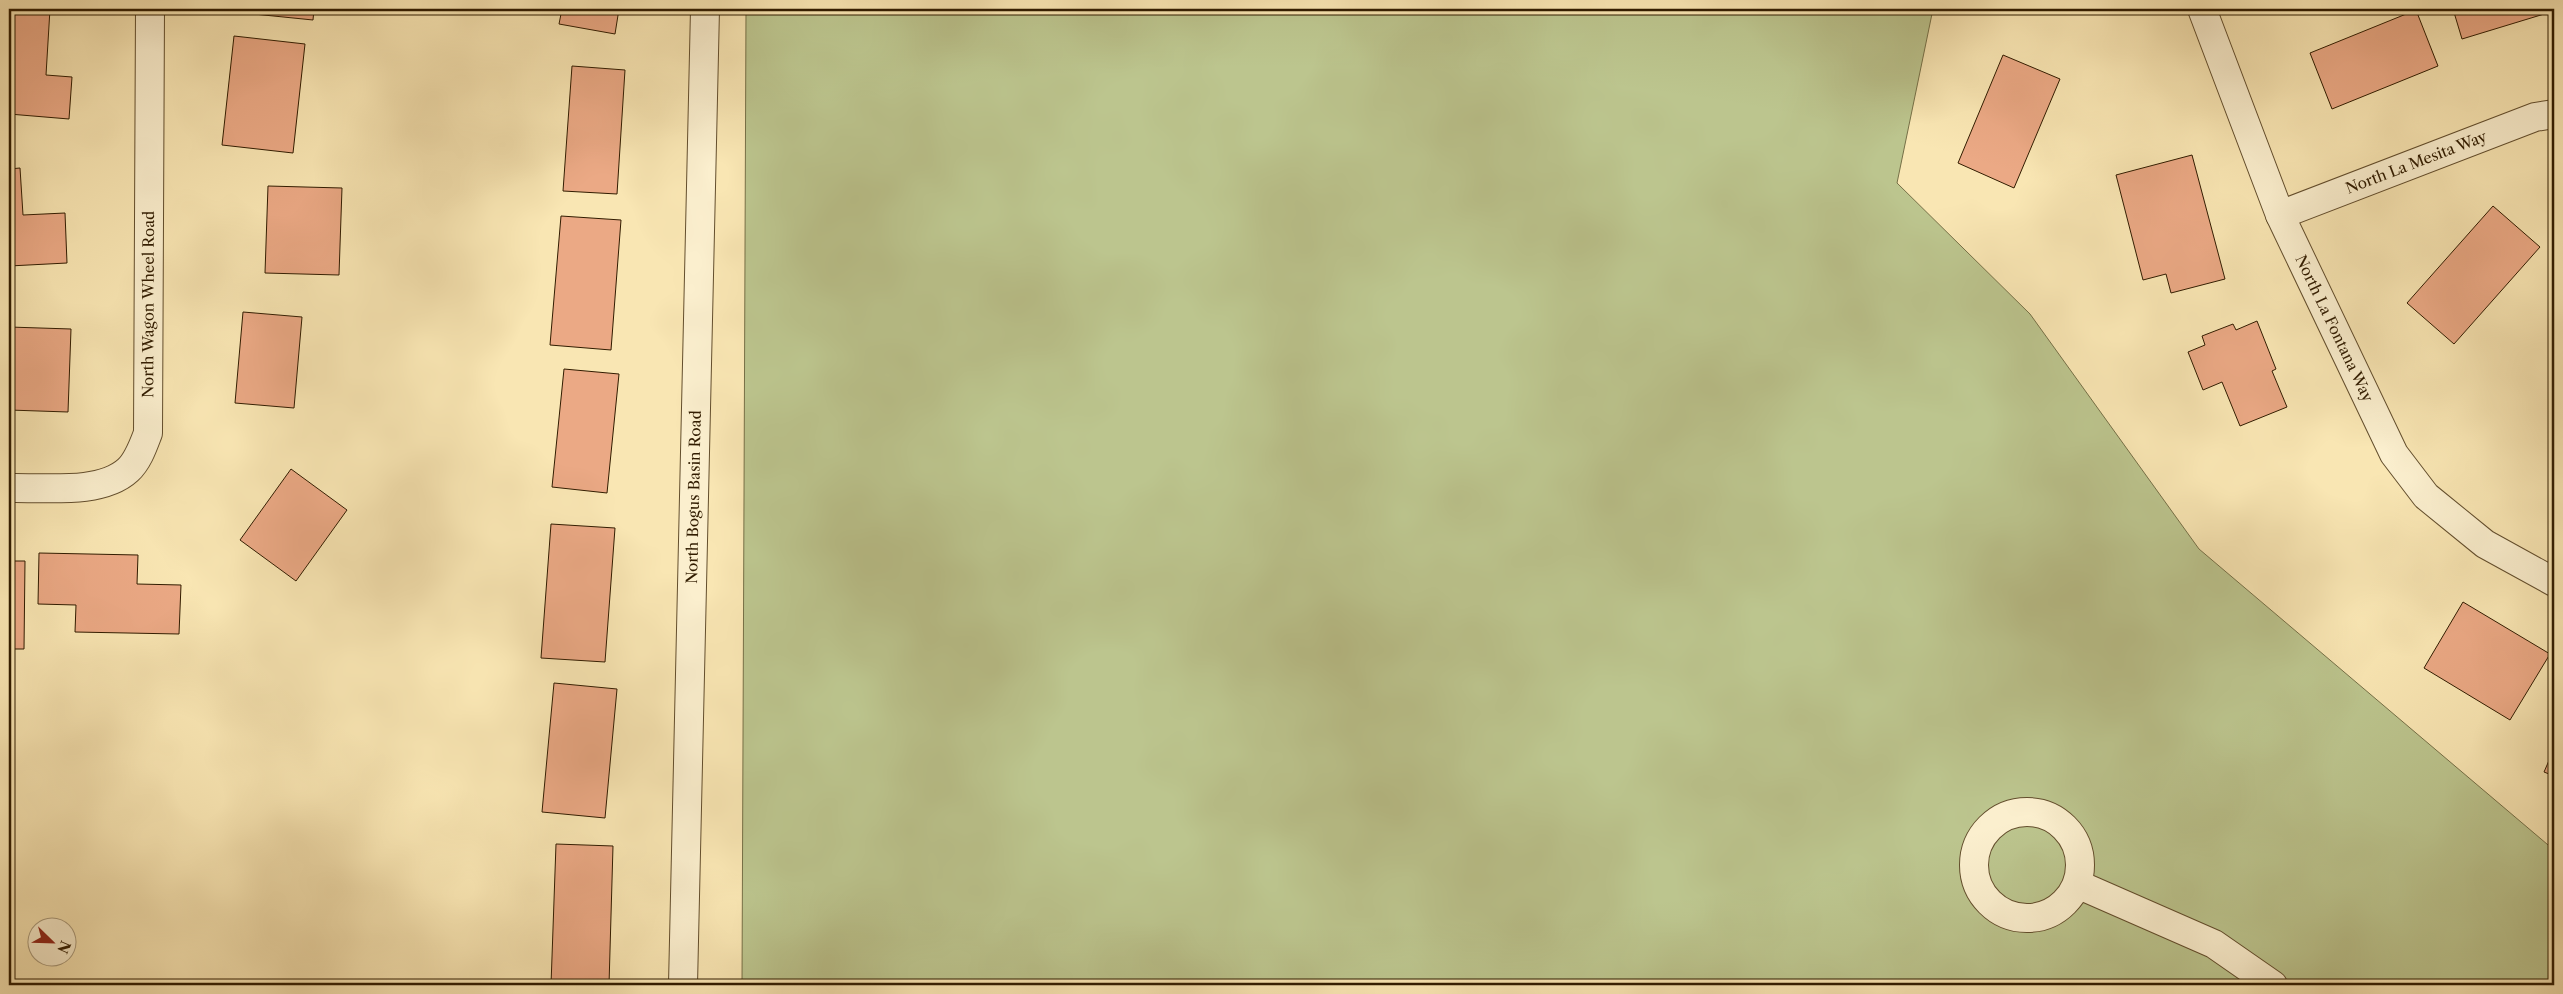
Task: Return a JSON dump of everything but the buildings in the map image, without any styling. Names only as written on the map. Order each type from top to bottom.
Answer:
[{"type":"street","name":"North Wagon Wheel Road","points":[[9,488],[99,486],[114,481],[135,462],[148,433],[150,9]]},
{"type":"street","name":"North Bogus Basin Road","points":[[683,985],[705,9]]},
{"type":"street","name":"North La Fontana Way","points":[[2202,9],[2280,215],[2394,454],[2426,496],[2477,538],[2554,582]]},
{"type":"street","name":"North La Mesita Way","points":[[2280,215],[2535,118],[2554,114]]},
{"type":"street","points":[[2077,884],[2214,944],[2273,985]]},
{"type":"green space","points":[[746,9],[1933,9],[1897,183],[2030,314],[2199,549],[2554,850],[2554,985],[742,985]]}]
